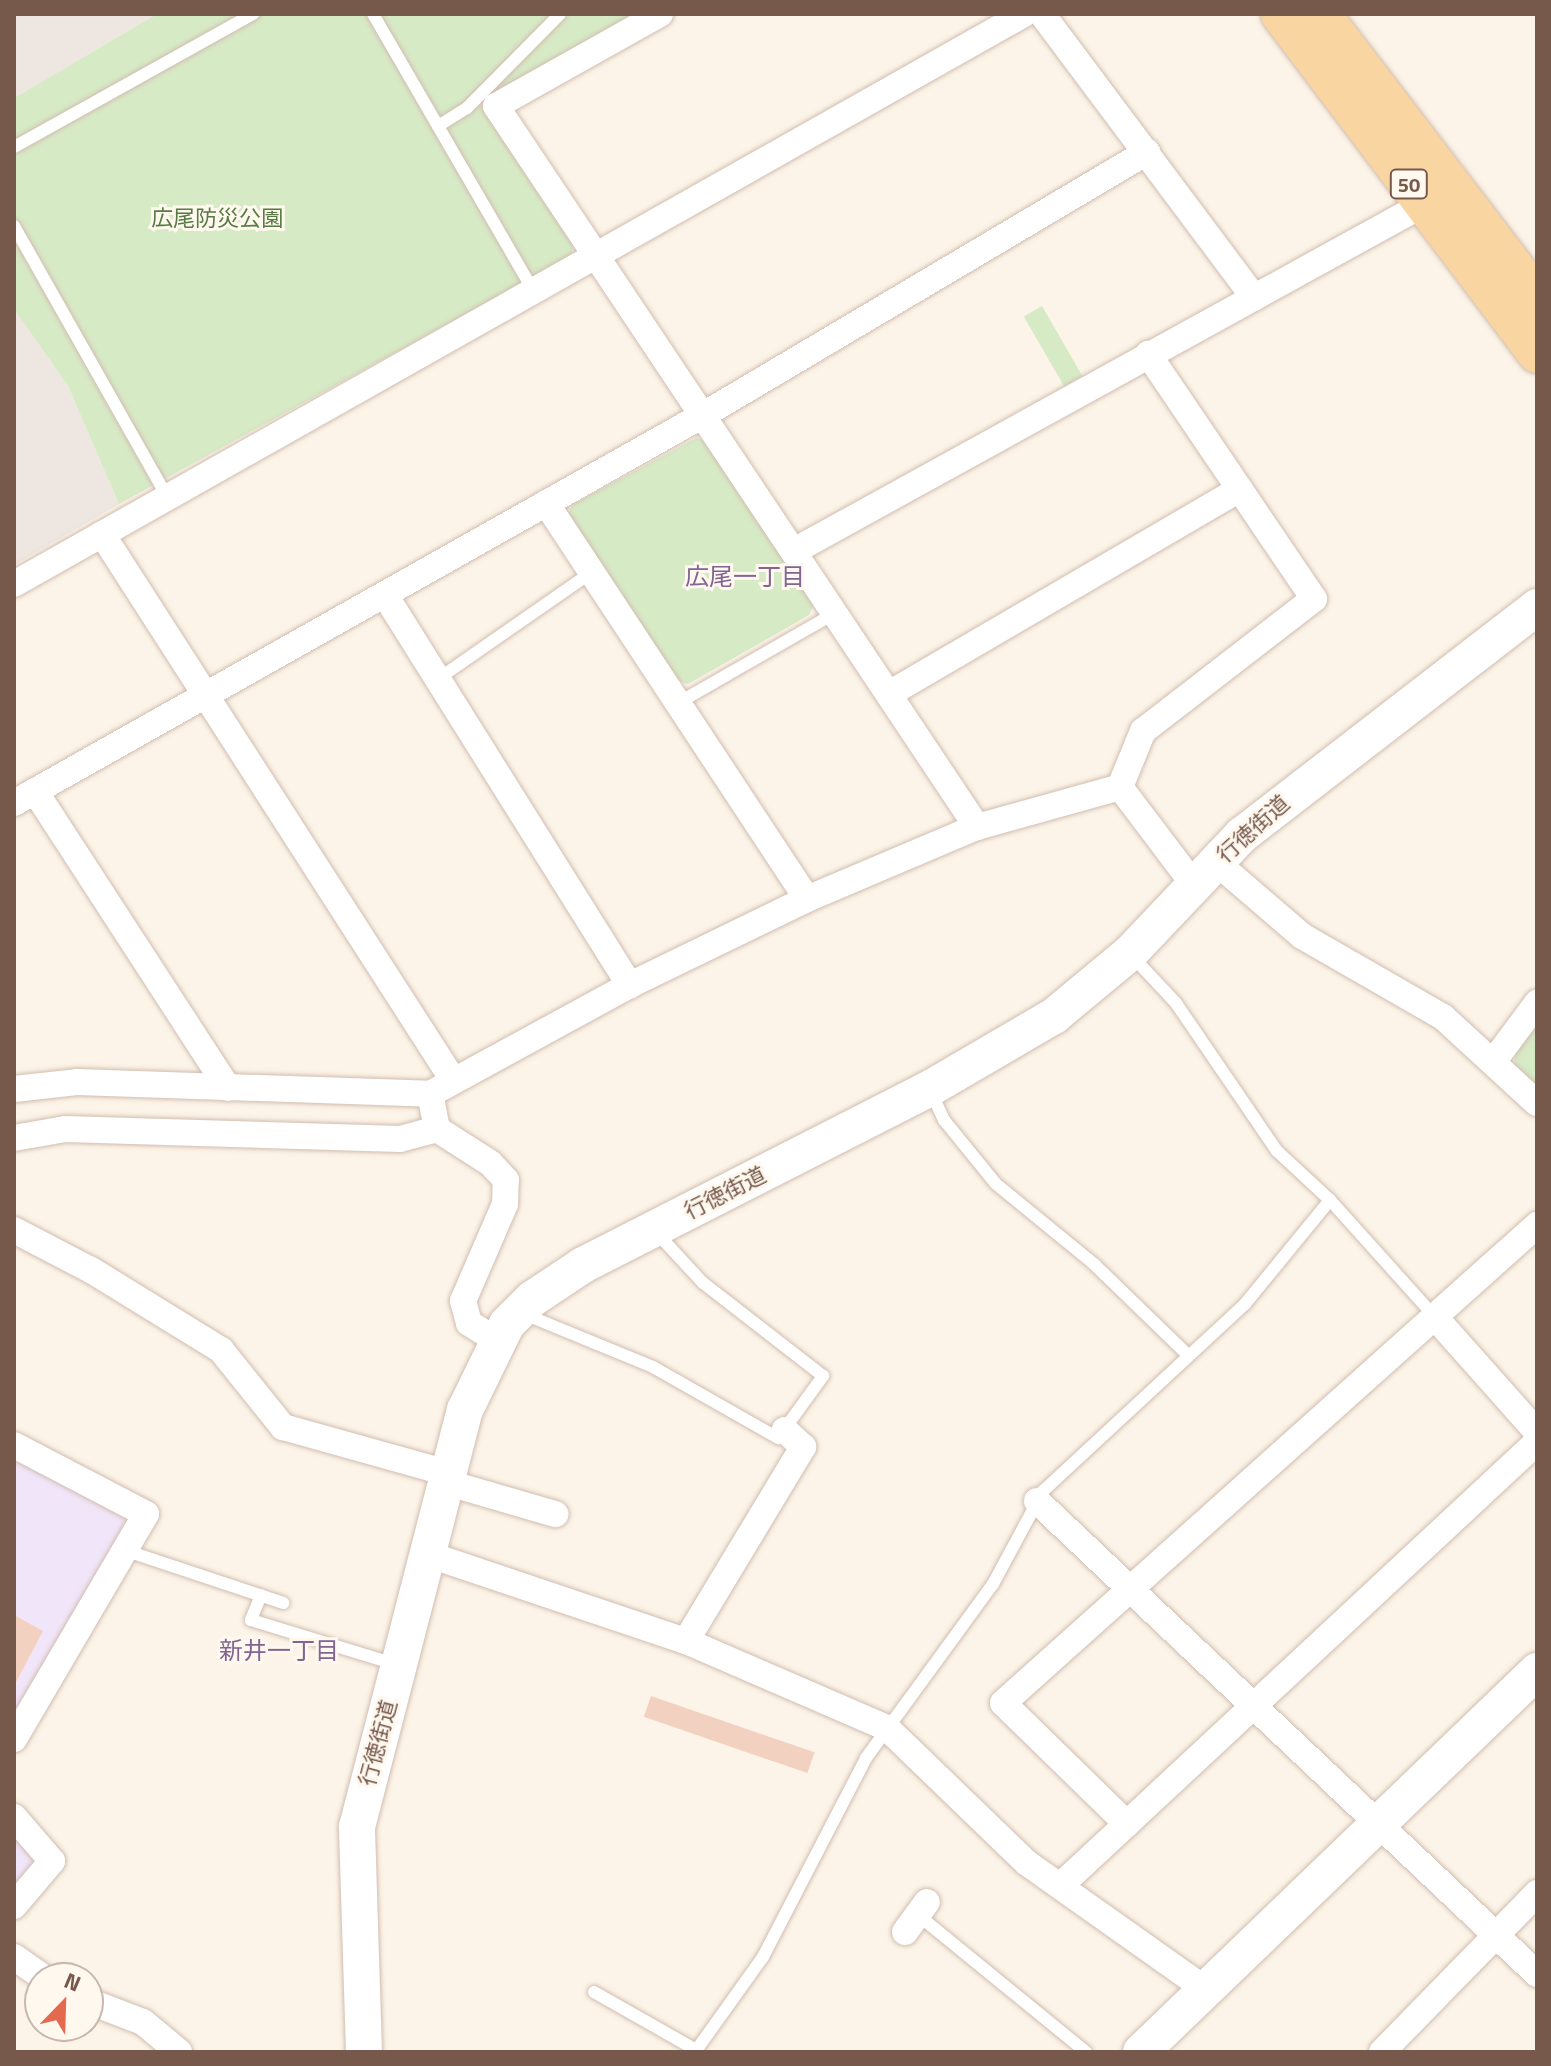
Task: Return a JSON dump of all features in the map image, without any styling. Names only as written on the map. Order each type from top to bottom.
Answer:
[{"type":"main road","name":"50","points":[[1281,14],[1537,353]]},
{"type":"main road","name":"50","points":[[1320,14],[1537,298]]},
{"type":"street","points":[[660,14],[496,106],[705,414],[977,827]]},
{"type":"street","points":[[14,584],[532,288],[598,254],[1024,14]]},
{"type":"street","points":[[1042,14],[1254,297]]},
{"type":"street","points":[[228,1088],[25,797],[705,414],[1147,152]]},
{"type":"street","points":[[794,551],[1424,204]]},
{"type":"street","points":[[1120,787],[1143,731],[1314,599],[1148,354]]},
{"type":"street","points":[[889,694],[1240,489]]},
{"type":"street","points":[[546,503],[807,899]]},
{"type":"street","points":[[102,534],[453,1080]]},
{"type":"street","points":[[385,595],[630,985]]},
{"type":"street","name":"行徳街道","points":[[364,2052],[357,1827],[465,1410],[496,1340],[519,1311],[583,1265],[929,1089],[1018,1040],[1130,953],[1205,874],[1311,778],[1537,607]]},
{"type":"street","points":[[14,1089],[77,1082],[430,1094],[630,985],[807,899],[977,827],[1120,787]]},
{"type":"street","points":[[1120,787],[1205,874],[1302,936],[1443,1017],[1537,1103]]},
{"type":"street","points":[[1493,1062],[1537,1003]]},
{"type":"street","points":[[430,1094],[437,1129],[490,1163],[506,1180],[505,1204],[463,1301],[469,1323],[496,1340]]},
{"type":"street","points":[[14,1138],[65,1129],[400,1139],[437,1129]]},
{"type":"street","points":[[1127,1824],[1003,1703],[1537,1225]]},
{"type":"street","points":[[14,1230],[91,1270],[221,1350],[283,1427],[555,1514]]},
{"type":"street","points":[[1434,1316],[1537,1432]]},
{"type":"street","points":[[686,1641],[803,1447],[785,1430]]},
{"type":"street","points":[[1060,1886],[1537,1442]]},
{"type":"street","points":[[14,1445],[146,1514],[14,1739]]},
{"type":"street","points":[[1037,1501],[1374,1825],[1537,1974]]},
{"type":"street","points":[[427,1554],[686,1641],[887,1728],[1027,1863],[1205,1989]]},
{"type":"street","points":[[1141,2052],[1537,1671]]},
{"type":"street","points":[[14,1817],[52,1861],[14,1906]]},
{"type":"street","points":[[1382,2052],[1537,1893]]},
{"type":"street","points":[[104,2007],[143,2022],[179,2052]]},
{"type":"lane","points":[[14,147],[253,14]]},
{"type":"lane","points":[[373,14],[532,288]]},
{"type":"lane","points":[[438,126],[467,108],[560,14]]},
{"type":"lane","points":[[14,226],[166,495]]},
{"type":"lane","points":[[438,679],[592,572]]},
{"type":"lane","points":[[678,703],[835,613]]},
{"type":"lane","points":[[1130,953],[1176,1003],[1277,1151],[1330,1200],[1434,1316]]},
{"type":"lane","points":[[929,1089],[944,1120],[996,1184],[1094,1264],[1188,1355]]},
{"type":"lane","points":[[594,1992],[695,2051],[763,1957],[866,1758],[993,1584],[1037,1501],[1245,1304],[1330,1200]]},
{"type":"lane","points":[[519,1311],[653,1367],[778,1438],[823,1376],[703,1283],[653,1229]]},
{"type":"lane","points":[[124,1550],[283,1603]]},
{"type":"lane","points":[[261,1595],[251,1620],[399,1665]]},
{"type":"lane","points":[[917,1916],[1086,2052]]},
{"type":"shaded area","points":[[14,14],[157,14],[14,98]]},
{"type":"shaded area","points":[[14,309],[68,386],[119,504],[14,565]]},
{"type":"shaded area","points":[[14,1456],[49,1471],[123,1518],[124,1528],[14,1720]]},
{"type":"shaded area","points":[[14,1836],[34,1860],[33,1870],[14,1890]]},
{"type":"green space","name":"広尾防災公園","points":[[157,14],[636,14],[480,104],[574,242],[571,256],[119,504],[68,386],[14,309],[14,98]]},
{"type":"green space","points":[[1042,306],[1082,376],[1064,387],[1024,317]]},
{"type":"green space","points":[[696,438],[705,440],[814,604],[809,615],[688,684],[676,680],[568,515],[572,505]]},
{"type":"green space","points":[[1537,1023],[1537,1086],[1514,1066],[1516,1052]]},
{"type":"building","points":[[14,1615],[43,1631],[14,1686]]},
{"type":"building","points":[[651,1696],[815,1752],[807,1773],[644,1717]]},
{"type":"district","name":"広尾一丁目","points":[[745,577]]},
{"type":"district","name":"新井一丁目","points":[[279,1651]]}]
